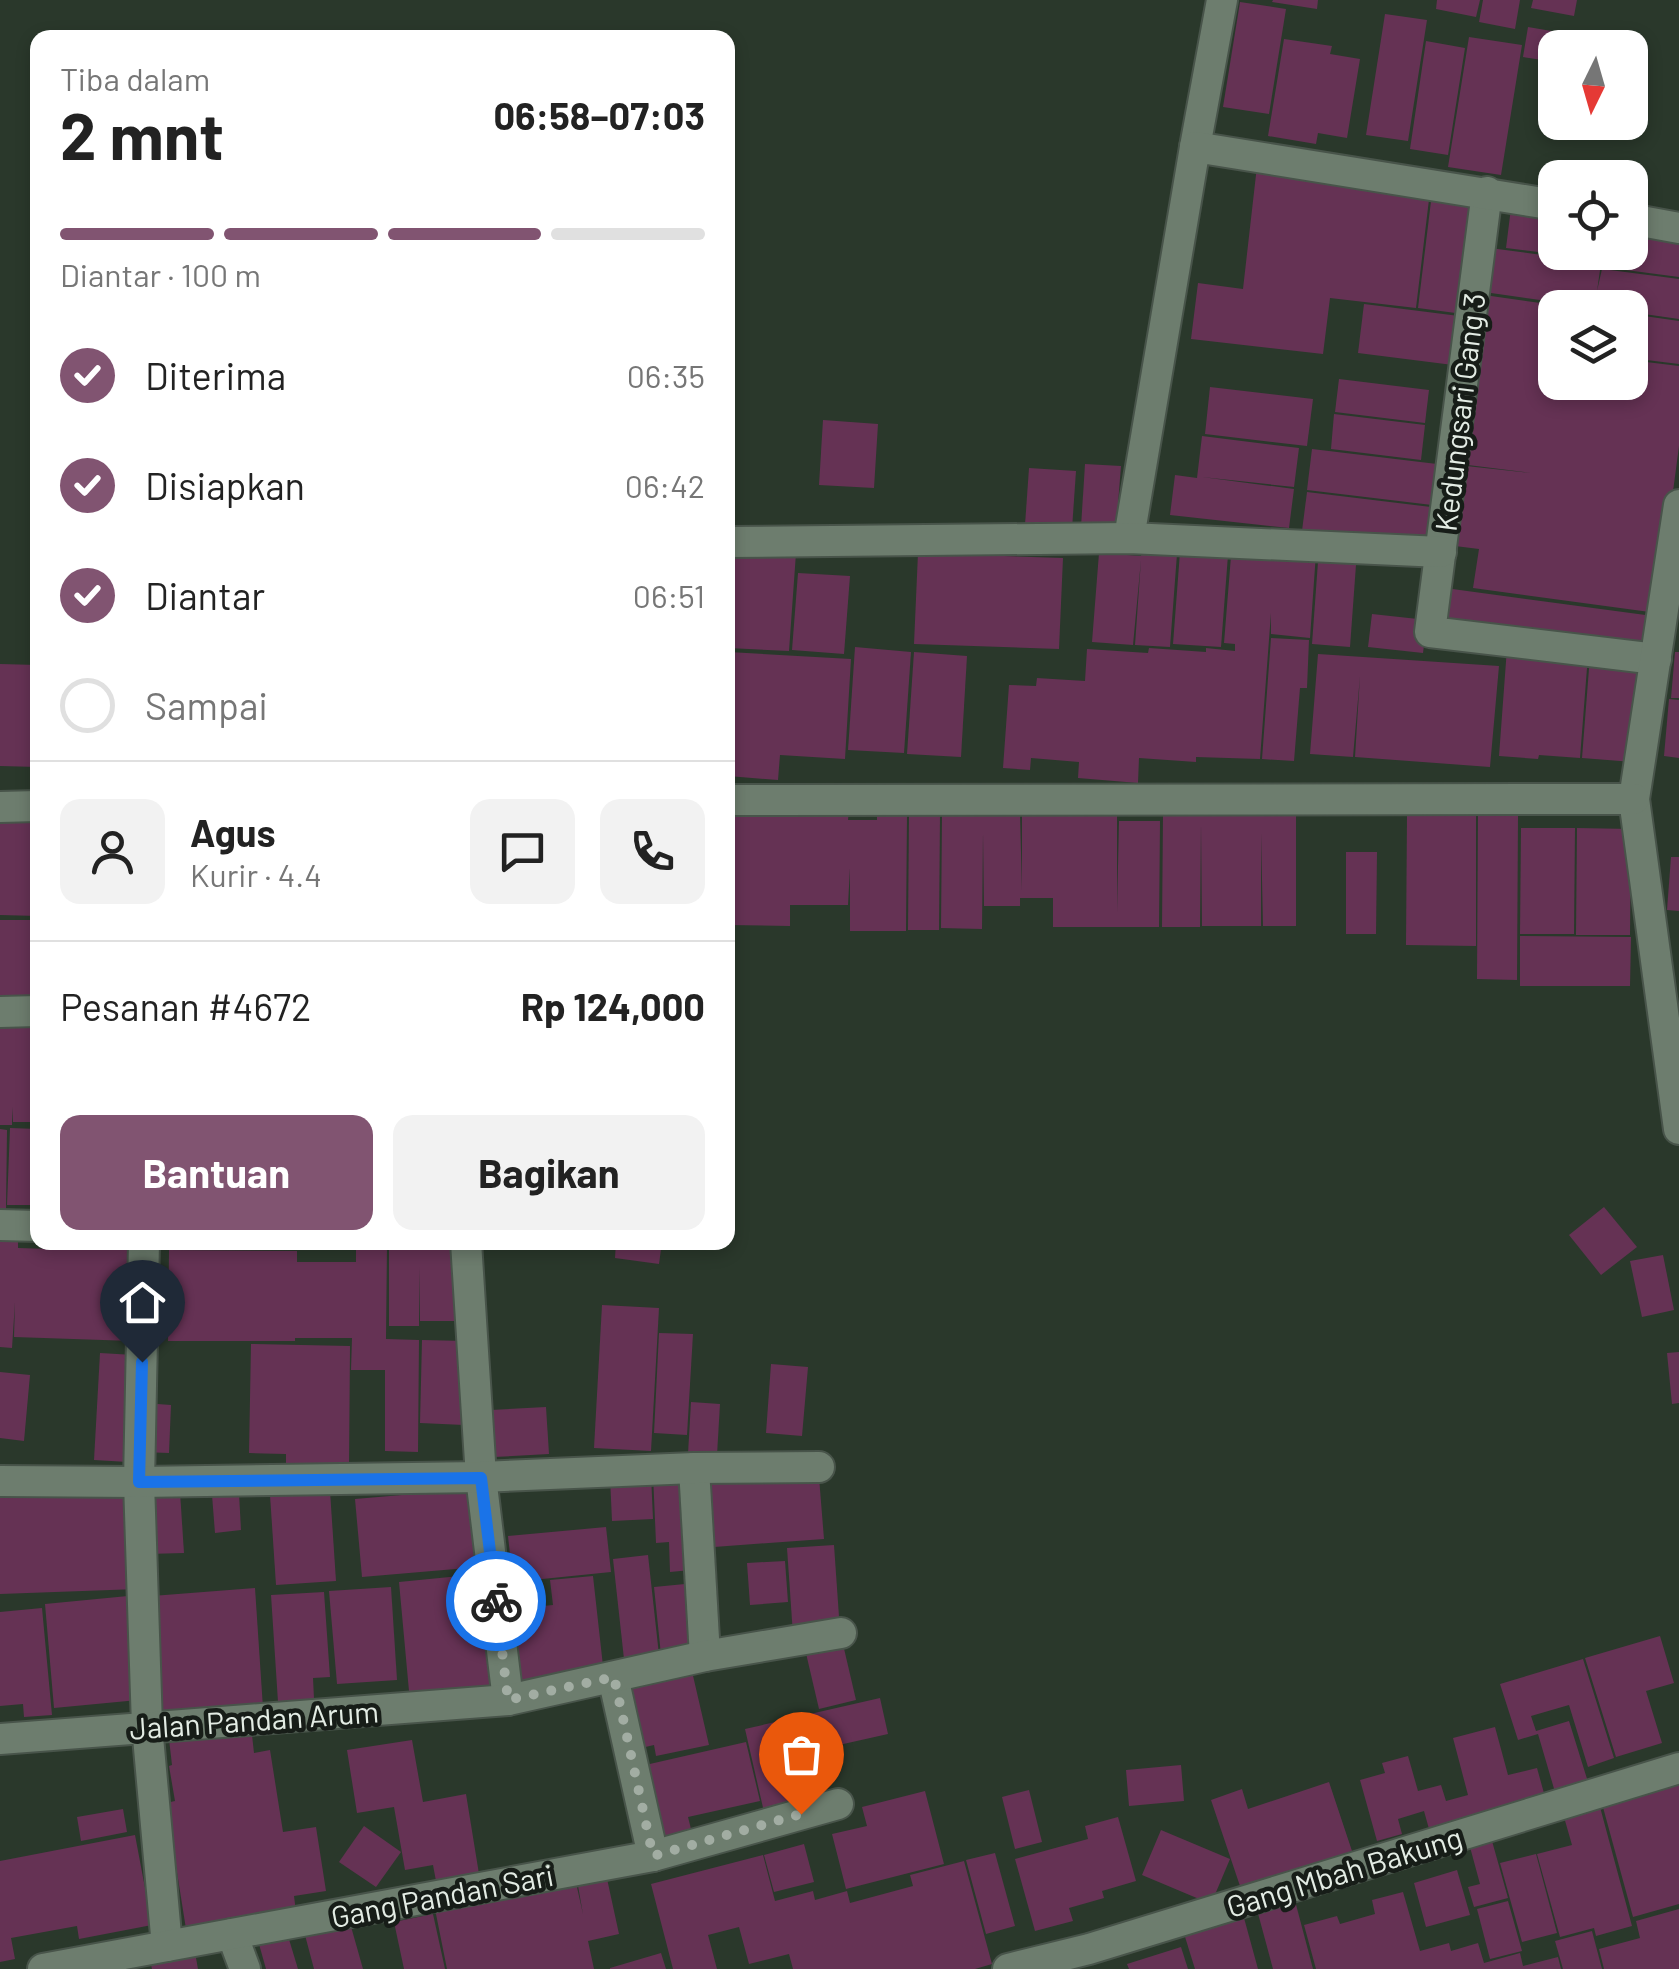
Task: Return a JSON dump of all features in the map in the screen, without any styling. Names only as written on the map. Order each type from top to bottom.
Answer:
[{"type":"street","points":[[1130,538],[1222,0]]},
{"type":"street","points":[[1195,147],[1538,202]]},
{"type":"street","name":"Kedungsari Gang 3","points":[[1487,192],[1430,632],[1656,659]]},
{"type":"street","points":[[1648,222],[1679,228]]},
{"type":"street","points":[[1679,505],[1634,798],[1679,1129]]},
{"type":"street","points":[[735,542],[1130,538],[1441,552]]},
{"type":"street","points":[[735,800],[1634,798]]},
{"type":"street","points":[[0,807],[30,806]]},
{"type":"street","points":[[0,1012],[30,1011]]},
{"type":"street","points":[[144,1250],[139,1482],[147,1726],[167,1946]]},
{"type":"street","points":[[467,1250],[481,1478],[508,1700]]},
{"type":"street","points":[[0,1481],[481,1478],[694,1468],[819,1467]]},
{"type":"street","points":[[694,1468],[705,1656]]},
{"type":"street","name":"Jalan Pandan Arum","points":[[0,1739],[508,1700],[705,1656],[841,1634]]},
{"type":"street","points":[[614,1677],[653,1856]]},
{"type":"street","name":"Gang Mbah Bakung","points":[[1008,1969],[1089,1948],[1679,1768]]},
{"type":"street","name":"Gang Pandan Sari","points":[[43,1969],[653,1856],[838,1804]]},
{"type":"street","points":[[232,1934],[245,1969]]},
{"type":"building","points":[[1273,0],[1318,0],[1317,9]]},
{"type":"building","points":[[1437,0],[1480,0],[1476,17],[1436,9]]},
{"type":"building","points":[[1483,0],[1520,0],[1515,29],[1479,22]]},
{"type":"building","points":[[1533,0],[1577,0],[1574,16],[1531,8]]},
{"type":"building","points":[[1240,2],[1286,9],[1269,114],[1223,107]]},
{"type":"building","points":[[1385,14],[1427,20],[1408,141],[1366,135]]},
{"type":"building","points":[[1528,27],[1546,30],[1538,30],[1538,59],[1523,57]]},
{"type":"building","points":[[1469,37],[1522,45],[1501,175],[1448,167]]},
{"type":"building","points":[[1284,39],[1332,46],[1330,54],[1360,59],[1347,138],[1318,133],[1316,144],[1268,136]]},
{"type":"building","points":[[1426,41],[1465,48],[1448,155],[1410,149]]},
{"type":"building","points":[[1257,166],[1430,191],[1416,308],[1330,298],[1323,354],[1191,339],[1198,283],[1243,289]]},
{"type":"building","points":[[1432,193],[1477,198],[1463,314],[1418,308]]},
{"type":"building","points":[[1511,208],[1538,212],[1538,252],[1506,248]]},
{"type":"building","points":[[1648,229],[1679,233],[1679,277],[1626,270],[1648,270]]},
{"type":"building","points":[[1490,248],[1538,254],[1538,270],[1600,270],[1597,290],[1538,290],[1538,300],[1484,292]]},
{"type":"building","points":[[1602,270],[1679,279],[1679,319],[1648,315],[1648,290],[1597,290]]},
{"type":"building","points":[[1484,295],[1538,303],[1538,400],[1648,400],[1648,362],[1679,366],[1679,446],[1657,613],[1473,588],[1479,549],[1455,546],[1466,466],[1531,473],[1460,464]]},
{"type":"building","points":[[1364,304],[1459,316],[1453,365],[1358,353]]},
{"type":"building","points":[[1648,317],[1679,321],[1679,364],[1648,360]]},
{"type":"building","points":[[1339,379],[1429,390],[1425,423],[1335,412]]},
{"type":"building","points":[[1210,387],[1313,399],[1307,446],[1205,434]]},
{"type":"building","points":[[1334,414],[1425,425],[1421,460],[1331,449]]},
{"type":"building","points":[[823,420],[878,424],[874,488],[819,485]]},
{"type":"building","points":[[1202,436],[1299,448],[1294,487],[1202,477],[1294,489],[1289,528],[1170,515],[1175,475],[1197,478]]},
{"type":"building","points":[[1312,449],[1437,464],[1432,505],[1307,490]]},
{"type":"building","points":[[1085,464],[1121,466],[1116,529],[1081,527]]},
{"type":"building","points":[[1029,468],[1076,471],[1072,529],[1025,525]]},
{"type":"building","points":[[1307,492],[1431,507],[1426,546],[1302,531]]},
{"type":"building","points":[[1319,548],[1357,551],[1350,647],[1312,644]]},
{"type":"building","points":[[752,549],[796,553],[789,651],[735,648],[735,556],[751,557]]},
{"type":"building","points":[[1142,551],[1177,554],[1170,647],[1135,645],[1141,560],[1133,645],[1092,642],[1099,553],[1141,556]]},
{"type":"building","points":[[1180,552],[1228,555],[1221,647],[1173,644]]},
{"type":"building","points":[[918,553],[1063,558],[1059,649],[914,644]]},
{"type":"building","points":[[1316,553],[1310,638],[1271,634],[1271,613],[1260,759],[1196,757],[1196,762],[1139,758],[1138,783],[1078,778],[1079,762],[1031,758],[1030,770],[1003,768],[1009,685],[1036,686],[1037,678],[1085,681],[1087,649],[1148,653],[1149,648],[1235,651],[1235,644],[1224,643],[1231,556]]},
{"type":"building","points":[[798,573],[850,576],[844,654],[792,650]]},
{"type":"building","points":[[1445,588],[1653,616],[1648,655],[1439,627]]},
{"type":"building","points":[[1372,614],[1427,620],[1423,653],[1368,647]]},
{"type":"building","points":[[1271,638],[1309,640],[1307,688],[1300,688],[1294,761],[1262,759]]},
{"type":"building","points":[[855,647],[911,652],[904,753],[848,750]]},
{"type":"building","points":[[1507,648],[1588,655],[1580,758],[1499,756]]},
{"type":"building","points":[[735,652],[851,659],[845,759],[780,755],[778,780],[735,777]]},
{"type":"building","points":[[914,652],[967,656],[961,757],[907,754]]},
{"type":"building","points":[[1675,652],[1679,652],[1679,698],[1671,698]]},
{"type":"building","points":[[1318,654],[1499,666],[1490,767],[1355,757],[1360,676],[1353,757],[1310,754]]},
{"type":"building","points":[[1590,656],[1642,660],[1633,762],[1582,758]]},
{"type":"building","points":[[0,664],[30,665],[30,767],[0,766]]},
{"type":"building","points":[[1669,699],[1679,700],[1679,758],[1664,756]]},
{"type":"building","points":[[849,810],[848,820],[877,820],[877,813],[907,813],[906,931],[850,931],[850,868],[848,905],[790,905],[790,926],[735,925],[735,813]]},
{"type":"building","points":[[0,812],[30,814],[30,916],[0,915]]},
{"type":"building","points":[[1117,813],[1117,912],[1119,821],[1160,821],[1159,927],[1053,927],[1053,898],[1020,898],[1020,906],[984,906],[983,833],[982,929],[941,928],[942,814],[1020,814],[1022,891],[1022,814]]},
{"type":"building","points":[[1163,813],[1296,813],[1296,926],[1263,926],[1261,833],[1261,926],[1202,926],[1201,824],[1200,927],[1162,927]]},
{"type":"building","points":[[909,814],[940,814],[939,930],[908,930]]},
{"type":"building","points":[[1407,815],[1476,816],[1476,946],[1406,945]]},
{"type":"building","points":[[1478,815],[1518,815],[1517,980],[1477,979]]},
{"type":"building","points":[[1521,828],[1575,828],[1574,934],[1520,934]]},
{"type":"building","points":[[1577,828],[1631,829],[1630,935],[1576,935]]},
{"type":"building","points":[[1346,852],[1377,852],[1376,934],[1346,934]]},
{"type":"building","points":[[1671,857],[1679,857],[1679,911],[1667,910]]},
{"type":"building","points":[[0,920],[30,920],[30,995],[0,995]]},
{"type":"building","points":[[1520,936],[1631,937],[1630,986],[1520,986]]},
{"type":"building","points":[[12,1020],[30,1020],[30,1122],[13,1122],[12,1107],[12,1125],[0,1125],[0,1028],[12,1028]]},
{"type":"building","points":[[10,1128],[30,1129],[30,1205],[7,1205]]},
{"type":"building","points":[[0,1129],[7,1130],[6,1210],[0,1210]]},
{"type":"building","points":[[1604,1207],[1637,1247],[1601,1275],[1569,1235]]},
{"type":"building","points":[[0,1240],[18,1241],[18,1248],[30,1250],[138,1250],[132,1341],[14,1337],[15,1302],[12,1348],[0,1347]]},
{"type":"building","points":[[169,1250],[297,1251],[297,1262],[356,1262],[356,1250],[387,1250],[386,1339],[419,1340],[418,1452],[385,1451],[385,1370],[351,1370],[352,1338],[168,1341]]},
{"type":"building","points":[[389,1250],[459,1250],[458,1321],[420,1321],[419,1267],[419,1326],[389,1326]]},
{"type":"building","points":[[616,1250],[661,1250],[659,1264],[615,1258]]},
{"type":"building","points":[[1663,1255],[1674,1310],[1642,1317],[1630,1261]]},
{"type":"building","points":[[602,1305],[659,1308],[651,1451],[594,1448]]},
{"type":"building","points":[[659,1333],[693,1334],[687,1435],[654,1433]]},
{"type":"building","points":[[422,1340],[465,1341],[464,1425],[420,1423]]},
{"type":"building","points":[[251,1344],[350,1346],[349,1467],[286,1466],[286,1454],[249,1453]]},
{"type":"building","points":[[1679,1352],[1679,1403],[1672,1404],[1667,1353]]},
{"type":"building","points":[[100,1353],[134,1355],[128,1462],[94,1460]]},
{"type":"building","points":[[771,1364],[808,1367],[802,1436],[766,1433]]},
{"type":"building","points":[[0,1372],[30,1375],[24,1441],[0,1438]]},
{"type":"building","points":[[691,1402],[720,1404],[717,1455],[688,1454]]},
{"type":"building","points":[[144,1403],[171,1405],[169,1453],[141,1452]]},
{"type":"building","points":[[546,1407],[549,1454],[494,1457],[491,1410]]},
{"type":"building","points":[[686,1472],[691,1570],[670,1572],[669,1542],[656,1543],[653,1474]]},
{"type":"building","points":[[651,1475],[653,1519],[612,1521],[610,1477]]},
{"type":"building","points":[[819,1477],[824,1539],[714,1547],[709,1484]]},
{"type":"building","points":[[472,1489],[479,1567],[362,1577],[355,1499]]},
{"type":"building","points":[[135,1491],[138,1589],[0,1594],[0,1495]]},
{"type":"building","points":[[330,1491],[336,1581],[276,1585],[270,1495]]},
{"type":"building","points":[[180,1492],[184,1553],[147,1554],[144,1494]]},
{"type":"building","points":[[239,1493],[241,1530],[215,1533],[212,1495]]},
{"type":"building","points":[[606,1527],[611,1572],[513,1582],[508,1536]]},
{"type":"building","points":[[834,1545],[840,1631],[793,1635],[787,1548]]},
{"type":"building","points":[[648,1555],[659,1655],[624,1659],[613,1559]]},
{"type":"building","points":[[785,1561],[788,1602],[750,1605],[747,1563]]},
{"type":"building","points":[[470,1575],[475,1640],[490,1638],[495,1694],[410,1702],[399,1582]]},
{"type":"building","points":[[593,1576],[604,1675],[521,1683],[513,1609],[553,1605],[550,1580]]},
{"type":"building","points":[[685,1584],[693,1652],[661,1655],[654,1587]]},
{"type":"building","points":[[391,1587],[397,1680],[337,1684],[329,1591]]},
{"type":"building","points":[[255,1588],[263,1708],[161,1716],[152,1596]]},
{"type":"building","points":[[324,1592],[330,1677],[313,1678],[314,1699],[278,1702],[271,1595]]},
{"type":"building","points":[[128,1596],[138,1700],[54,1708],[45,1604]]},
{"type":"building","points":[[42,1608],[52,1715],[24,1717],[23,1704],[0,1706],[0,1612]]},
{"type":"building","points":[[1660,1636],[1674,1683],[1646,1691],[1662,1743],[1616,1757],[1585,1658]]},
{"type":"building","points":[[842,1640],[856,1700],[819,1709],[805,1649]]},
{"type":"building","points":[[1583,1659],[1614,1758],[1588,1767],[1569,1705],[1531,1716],[1536,1731],[1569,1721],[1588,1782],[1555,1792],[1538,1734],[1518,1740],[1500,1684]]},
{"type":"building","points":[[691,1667],[709,1745],[656,1756],[654,1745],[641,1748],[626,1687]]},
{"type":"building","points":[[880,1698],[888,1734],[830,1747],[821,1716],[835,1775],[798,1784],[802,1803],[764,1812],[745,1729]]},
{"type":"building","points":[[251,1726],[254,1753],[270,1750],[283,1832],[316,1827],[326,1891],[294,1896],[296,1912],[186,1929],[166,1803],[175,1801],[169,1739]]},
{"type":"building","points":[[1495,1727],[1508,1775],[1537,1768],[1547,1804],[1429,1829],[1424,1811],[1398,1819],[1402,1834],[1377,1841],[1360,1780],[1385,1773],[1382,1763],[1408,1756],[1418,1791],[1441,1785],[1446,1801],[1468,1795],[1453,1738]]},
{"type":"building","points":[[412,1740],[423,1802],[466,1794],[479,1874],[436,1881],[433,1865],[405,1870],[394,1807],[357,1813],[347,1750]]},
{"type":"building","points":[[746,1742],[760,1801],[688,1817],[692,1833],[658,1840],[641,1766]]},
{"type":"building","points":[[1181,1765],[1184,1801],[1129,1806],[1126,1770]]},
{"type":"building","points":[[1679,1779],[1679,1904],[1633,1917],[1601,1800]]},
{"type":"building","points":[[1329,1782],[1352,1851],[1241,1889],[1211,1800],[1242,1789],[1248,1809]]},
{"type":"building","points":[[1029,1790],[1042,1842],[1015,1849],[1002,1797]]},
{"type":"building","points":[[925,1791],[944,1864],[846,1889],[832,1834],[867,1826],[862,1807]]},
{"type":"building","points":[[1600,1807],[1632,1926],[1596,1936],[1594,1928],[1560,1937],[1537,1854],[1572,1845],[1564,1817]]},
{"type":"building","points":[[123,1809],[127,1832],[81,1841],[77,1817]]},
{"type":"building","points":[[1118,1817],[1136,1881],[1102,1891],[1104,1898],[1069,1908],[1073,1921],[1035,1931],[1015,1859],[1088,1839],[1085,1826]]},
{"type":"building","points":[[364,1826],[401,1852],[376,1887],[339,1862]]},
{"type":"building","points":[[1161,1830],[1230,1859],[1211,1904],[1142,1875]]},
{"type":"building","points":[[135,1835],[152,1925],[79,1939],[77,1926],[11,1938],[15,1959],[0,1962],[0,1861]]},
{"type":"building","points":[[1492,1841],[1508,1898],[1474,1907],[1468,1887],[1480,1884],[1470,1847]]},
{"type":"building","points":[[804,1844],[814,1882],[774,1892],[764,1855]]},
{"type":"building","points":[[995,1853],[1015,1926],[986,1934],[966,1860]]},
{"type":"building","points":[[1536,1854],[1557,1933],[1522,1942],[1500,1863]]},
{"type":"building","points":[[763,1855],[775,1901],[813,1891],[815,1900],[847,1891],[850,1903],[913,1886],[910,1875],[964,1861],[992,1964],[975,1969],[793,1969],[789,1954],[749,1964],[739,1927],[708,1935],[717,1969],[673,1969],[651,1884]]},
{"type":"building","points":[[1457,1870],[1470,1915],[1426,1927],[1414,1883]]},
{"type":"building","points":[[574,1874],[583,1914],[577,1880],[606,1874],[619,1934],[588,1941],[594,1969],[447,1969],[434,1904]]},
{"type":"building","points":[[1403,1892],[1420,1951],[1449,1943],[1451,1951],[1478,1943],[1484,1963],[1520,1953],[1523,1966],[1558,1957],[1561,1969],[1316,1969],[1304,1925],[1337,1916],[1340,1924],[1375,1914],[1372,1900]]},
{"type":"building","points":[[1294,1897],[1313,1969],[1273,1969],[1256,1906]]},
{"type":"building","points":[[1508,1901],[1522,1951],[1490,1959],[1477,1909]]},
{"type":"building","points":[[1241,1907],[1258,1969],[1195,1969],[1181,1924]]},
{"type":"building","points":[[1679,1909],[1679,1969],[1604,1969],[1599,1949],[1640,1938],[1636,1921]]},
{"type":"building","points":[[433,1914],[445,1969],[404,1969],[394,1922]]},
{"type":"building","points":[[350,1923],[363,1969],[314,1969],[305,1935]]},
{"type":"building","points":[[1592,1931],[1602,1969],[1563,1969],[1555,1941]]},
{"type":"building","points":[[288,1936],[298,1969],[266,1969],[259,1944]]},
{"type":"building","points":[[194,1947],[198,1969],[152,1969],[149,1957]]},
{"type":"building","points":[[1181,1947],[1188,1969],[1129,1969],[1127,1964]]},
{"type":"building","points":[[661,1953],[666,1969],[610,1969],[610,1968]]},
{"type":"way so far","points":[[496,1601],[508,1700],[614,1677],[653,1856],[801,1814]]},
{"type":"route","points":[[142,1362],[139,1482],[481,1478],[496,1601]]}]
